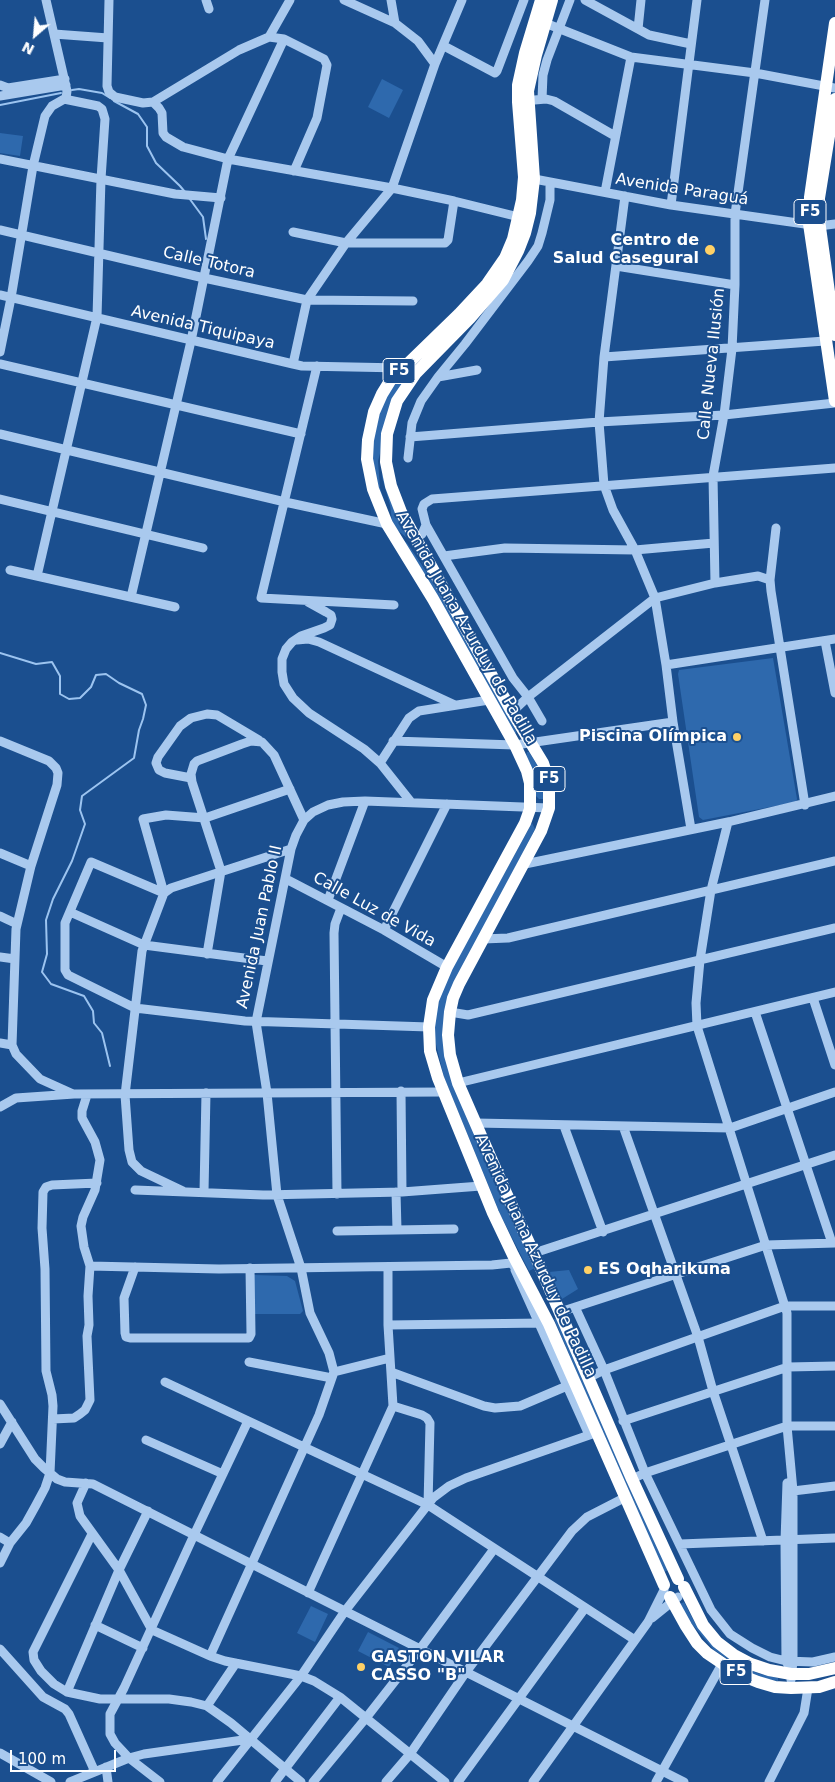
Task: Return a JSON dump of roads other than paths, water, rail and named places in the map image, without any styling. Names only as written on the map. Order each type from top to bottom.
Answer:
[{"type":"highway","name":"Avenida Juana Azurduy de Padilla","points":[[541,0],[540,21],[530,78],[523,101],[530,213],[525,233],[503,280],[404,388],[392,411],[387,434],[388,472],[393,493],[512,712],[543,763],[550,782],[549,808],[541,832],[459,984],[450,1012],[448,1046],[458,1083],[632,1479],[686,1626],[697,1643],[707,1653],[738,1674],[758,1682],[775,1687],[790,1688],[808,1688],[835,1682]]},
{"type":"highway","name":"Avenida Juana Azurduy de Padilla","points":[[540,21],[552,0]]},
{"type":"highway","name":"F5","points":[[835,23],[830,87],[810,197],[830,338],[835,402]]},
{"type":"highway","name":"F5","points":[[814,225],[835,99]]},
{"type":"highway","name":"Avenida Juana Azurduy de Padilla","points":[[529,178],[513,239],[504,258],[487,284],[390,381],[374,412],[368,440],[367,459],[370,478],[378,504],[387,524],[433,599],[515,745],[527,771],[530,790],[530,808],[518,837],[447,968],[433,1000],[429,1028],[430,1051],[481,1186],[513,1255],[540,1305],[543,1323],[593,1433],[673,1591],[723,1648],[751,1664],[769,1670],[790,1665],[809,1674],[835,1668]]},
{"type":"highway","points":[[386,451],[381,474],[389,509],[387,524],[407,540],[430,576],[446,590]]},
{"type":"highway","points":[[525,1277],[542,1271]]},
{"type":"highway","points":[[540,1305],[557,1306]]},
{"type":"street","points":[[46,0],[67,91],[64,100]]},
{"type":"street","points":[[109,0],[107,86],[108,92],[115,97],[143,103],[153,102],[239,50],[269,37],[284,38],[324,59],[327,65],[317,118],[294,171]]},
{"type":"street","points":[[269,37],[290,0]]},
{"type":"street","points":[[344,0],[395,23],[418,41],[435,64]]},
{"type":"street","points":[[391,0],[395,23]]},
{"type":"street","points":[[293,364],[308,300],[346,243],[392,188],[435,64],[462,0]]},
{"type":"street","points":[[444,46],[495,72],[497,71],[524,0]]},
{"type":"street","points":[[542,99],[543,76],[547,60],[570,0]]},
{"type":"street","points":[[585,0],[649,35],[691,44]]},
{"type":"street","points":[[638,29],[641,0]]},
{"type":"street","points":[[671,205],[697,0]]},
{"type":"street","name":"Calle Nueva Ilusión","points":[[714,584],[713,476],[724,415],[732,349],[735,285],[735,214],[765,0]]},
{"type":"street","points":[[540,21],[631,57],[755,73],[830,87]]},
{"type":"street","points":[[54,34],[108,38]]},
{"type":"street","points":[[131,597],[192,341],[228,159],[284,38]]},
{"type":"street","points":[[605,192],[631,57]]},
{"type":"street","points":[[0,85],[8,88],[65,82]]},
{"type":"street","points":[[0,96],[65,82]]},
{"type":"street","points":[[0,352],[33,166],[45,116],[52,106],[64,100],[98,106],[102,109],[106,119],[97,317],[37,576]]},
{"type":"street","points":[[523,101],[554,100],[615,136]]},
{"type":"street","points":[[153,102],[162,113],[163,133],[166,137],[183,147],[228,159],[392,188],[519,217]]},
{"type":"street","points":[[0,159],[175,194],[221,198]]},
{"type":"street","name":"Avenida Paraguá","points":[[529,178],[671,205],[814,225],[835,224]]},
{"type":"street","points":[[408,458],[412,423],[421,401],[538,246],[550,200],[550,182]]},
{"type":"street","points":[[625,196],[604,357],[599,422],[604,485],[614,510],[635,550],[655,598],[691,829]]},
{"type":"street","points":[[293,232],[346,243],[446,242],[448,240],[454,201]]},
{"type":"street","name":"Calle Totora","points":[[0,230],[204,278],[308,300],[413,301]]},
{"type":"street","points":[[616,266],[735,285]]},
{"type":"street","name":"Avenida Tiquipaya","points":[[0,295],[293,364],[402,368]]},
{"type":"street","points":[[604,357],[732,349],[830,338]]},
{"type":"street","points":[[0,364],[301,434]]},
{"type":"street","points":[[317,366],[261,598],[394,605]]},
{"type":"street","points":[[438,376],[477,370]]},
{"type":"street","points":[[410,437],[599,422],[724,415],[835,402]]},
{"type":"street","points":[[0,434],[285,502],[387,524]]},
{"type":"street","points":[[542,721],[528,697],[513,678],[426,525],[422,509],[424,504],[432,499],[835,468]]},
{"type":"street","points":[[0,499],[203,548]]},
{"type":"street","points":[[416,538],[422,534],[426,525]]},
{"type":"street","points":[[776,528],[770,580],[778,648],[805,805]]},
{"type":"street","points":[[444,556],[505,548],[635,550],[714,543]]},
{"type":"street","points":[[10,570],[175,607]]},
{"type":"street","points":[[512,712],[528,697],[655,598],[758,576],[770,580]]},
{"type":"street","points":[[304,600],[331,615],[332,619],[330,625],[302,636],[286,649],[282,659],[284,684],[293,698],[309,713],[364,749],[380,762],[411,802]]},
{"type":"street","points":[[295,640],[308,639],[319,642],[455,705]]},
{"type":"street","points":[[666,665],[835,639]]},
{"type":"street","points":[[825,641],[835,693]]},
{"type":"street","points":[[380,762],[409,718],[419,711],[490,700]]},
{"type":"street","points":[[191,778],[165,773],[159,770],[156,763],[158,757],[180,726],[191,718],[207,714],[217,716],[269,748],[304,820],[313,812],[328,805],[342,802],[411,802],[549,808]]},
{"type":"street","points":[[393,741],[515,745],[673,722]]},
{"type":"street","points":[[0,741],[49,761],[58,773],[57,784],[31,866],[17,924],[12,1045],[16,1054],[40,1079],[74,1094]]},
{"type":"street","points":[[207,954],[221,871],[191,778],[192,769],[197,761],[251,741],[262,742]]},
{"type":"street","points":[[164,893],[143,819],[166,815],[205,818],[290,789]]},
{"type":"street","points":[[525,864],[728,822],[805,805],[835,796]]},
{"type":"street","points":[[328,900],[365,801]]},
{"type":"street","points":[[384,930],[446,804]]},
{"type":"street","name":"Avenida Juan Pablo II","points":[[304,820],[291,849],[256,1022],[267,1092],[277,1195],[301,1268],[310,1313],[329,1353],[333,1375]]},
{"type":"street","points":[[728,822],[711,890],[700,960],[696,1003],[697,1026],[787,1313],[787,1426],[793,1491],[789,1541]]},
{"type":"street","points":[[183,1191],[147,1175],[132,1162],[129,1150],[125,1095],[144,945],[164,893],[171,888],[291,849]]},
{"type":"street","points":[[0,853],[31,866]]},
{"type":"street","points":[[483,939],[508,938],[835,861]]},
{"type":"street","points":[[164,893],[91,862],[65,923],[65,970],[68,975],[135,1008],[256,1022],[336,1023],[429,1028]]},
{"type":"street","name":"Calle Luz de Vida","points":[[286,879],[384,930],[447,968]]},
{"type":"street","points":[[337,1194],[334,933],[341,908]]},
{"type":"street","points":[[70,912],[144,945],[267,961]]},
{"type":"street","points":[[0,916],[17,924]]},
{"type":"street","points":[[450,1012],[468,1016],[835,928]]},
{"type":"street","points":[[0,957],[15,959]]},
{"type":"street","points":[[458,1083],[835,992]]},
{"type":"street","points":[[813,998],[835,1065]]},
{"type":"street","points":[[557,1306],[575,1307],[766,1245],[834,1243],[755,1012]]},
{"type":"street","points":[[0,1043],[12,1045]]},
{"type":"street","points":[[397,1230],[400,1092]]},
{"type":"street","points":[[0,1107],[16,1098],[74,1094],[444,1092]]},
{"type":"street","points":[[476,1124],[730,1128],[835,1092]]},
{"type":"street","points":[[204,1192],[206,1093]]},
{"type":"street","points":[[53,1419],[74,1418],[85,1410],[90,1400],[87,1336],[89,1325],[90,1266],[84,1247],[82,1226],[83,1217],[97,1183],[99,1151],[82,1118],[87,1094]]},
{"type":"street","points":[[564,1126],[602,1232]]},
{"type":"street","points":[[623,1126],[698,1337],[713,1391],[763,1541]]},
{"type":"street","points":[[534,1253],[835,1155]]},
{"type":"street","points":[[0,1563],[10,1543],[29,1517],[45,1488],[50,1474],[53,1419],[52,1396],[46,1371],[45,1269],[42,1228],[43,1192],[48,1185],[97,1183]]},
{"type":"street","points":[[135,1190],[277,1195],[399,1192],[481,1186]]},
{"type":"street","points":[[337,1231],[454,1228]]},
{"type":"street","points":[[90,1266],[301,1268],[492,1265],[512,1263]]},
{"type":"street","points":[[512,1263],[525,1277]]},
{"type":"street","points":[[217,1782],[301,1676],[345,1611],[434,1498],[449,1486],[466,1478],[593,1433],[567,1386],[543,1323],[512,1263]]},
{"type":"street","points":[[308,1593],[393,1406],[388,1325],[388,1266]]},
{"type":"street","points":[[135,1267],[124,1298],[126,1337],[130,1338],[249,1338],[251,1334],[250,1268]]},
{"type":"street","points":[[588,1378],[604,1370],[785,1306],[835,1306]]},
{"type":"street","points":[[575,1307],[604,1370],[645,1473],[711,1610],[730,1634],[752,1648],[790,1665],[835,1657]]},
{"type":"street","points":[[388,1325],[543,1323]]},
{"type":"street","points":[[249,1362],[333,1375],[390,1358]]},
{"type":"street","points":[[623,1421],[788,1367],[835,1366]]},
{"type":"street","points":[[391,1372],[484,1406],[495,1408],[520,1406],[567,1386]]},
{"type":"street","points":[[210,1656],[319,1415],[333,1375]]},
{"type":"street","points":[[165,1382],[428,1505],[635,1640]]},
{"type":"street","points":[[0,1404],[35,1458],[50,1474],[65,1482],[93,1484],[684,1782]]},
{"type":"street","points":[[393,1406],[422,1414],[430,1423],[428,1505]]},
{"type":"street","points":[[160,1782],[129,1758],[115,1743],[110,1734],[110,1714],[152,1630],[194,1534],[248,1421]]},
{"type":"street","points":[[0,1444],[12,1422]]},
{"type":"street","points":[[632,1479],[787,1426],[835,1426]]},
{"type":"street","points":[[146,1440],[223,1474]]},
{"type":"street","points":[[789,1458],[790,1688]]},
{"type":"street","points":[[86,1483],[77,1507],[80,1516],[119,1570],[152,1630],[210,1656],[301,1676],[314,1681],[340,1697],[445,1782]]},
{"type":"street","points":[[793,1491],[835,1486]]},
{"type":"street","points":[[386,1782],[410,1754],[466,1672],[578,1524],[596,1511],[626,1497]]},
{"type":"street","points":[[67,1692],[119,1570],[148,1511]]},
{"type":"street","points":[[92,1534],[33,1652],[34,1660],[40,1671],[54,1684],[67,1692],[100,1699],[169,1699],[207,1706],[216,1711],[301,1782]]},
{"type":"street","points":[[0,1537],[10,1543]]},
{"type":"street","points":[[680,1544],[835,1538]]},
{"type":"street","points":[[313,1782],[420,1649],[494,1549]]},
{"type":"street","points":[[648,1622],[673,1591]]},
{"type":"street","points":[[533,1782],[648,1622],[673,1591]]},
{"type":"street","points":[[458,1782],[585,1608]]},
{"type":"street","points":[[95,1625],[143,1648]]},
{"type":"street","points":[[0,1649],[43,1697],[65,1709],[69,1714],[91,1776]]},
{"type":"street","points":[[207,1706],[236,1663]]},
{"type":"street","points":[[656,1782],[722,1664]]},
{"type":"street","points":[[769,1782],[804,1713],[808,1688]]},
{"type":"street","points":[[275,1782],[340,1697]]},
{"type":"street","points":[[70,1782],[91,1776],[106,1767],[129,1758],[166,1750],[250,1739]]},
{"type":"street","points":[[0,1753],[51,1782]]},
{"type":"street","points":[[106,1767],[108,1782]]},
{"type":"waterway","points":[[72,90],[79,89],[102,93],[110,98]]},
{"type":"waterway","points":[[0,105],[61,93]]},
{"type":"waterway","points":[[114,101],[138,114],[147,127],[147,146],[156,163],[185,192]]},
{"type":"waterway","points":[[189,198],[203,217],[206,239]]},
{"type":"waterway","points":[[0,653],[36,664],[52,662],[60,676],[60,694],[69,699],[80,698],[91,687],[96,675],[106,674],[119,683],[142,694],[146,705],[134,758],[82,796],[80,810],[85,824],[72,861],[53,899],[46,920],[47,954],[42,972],[51,984],[84,996],[93,1011],[94,1023],[102,1033],[110,1066]]},
{"type":"place","name":"Centro de Salud Casegural","points":[[710,250]]},
{"type":"place","name":"Piscina Olímpica","points":[[737,737]]},
{"type":"place","name":"ES Oqharikuna","points":[[588,1270]]},
{"type":"place","name":"GASTON VILAR CASSO \"B\"","points":[[361,1667]]}]
